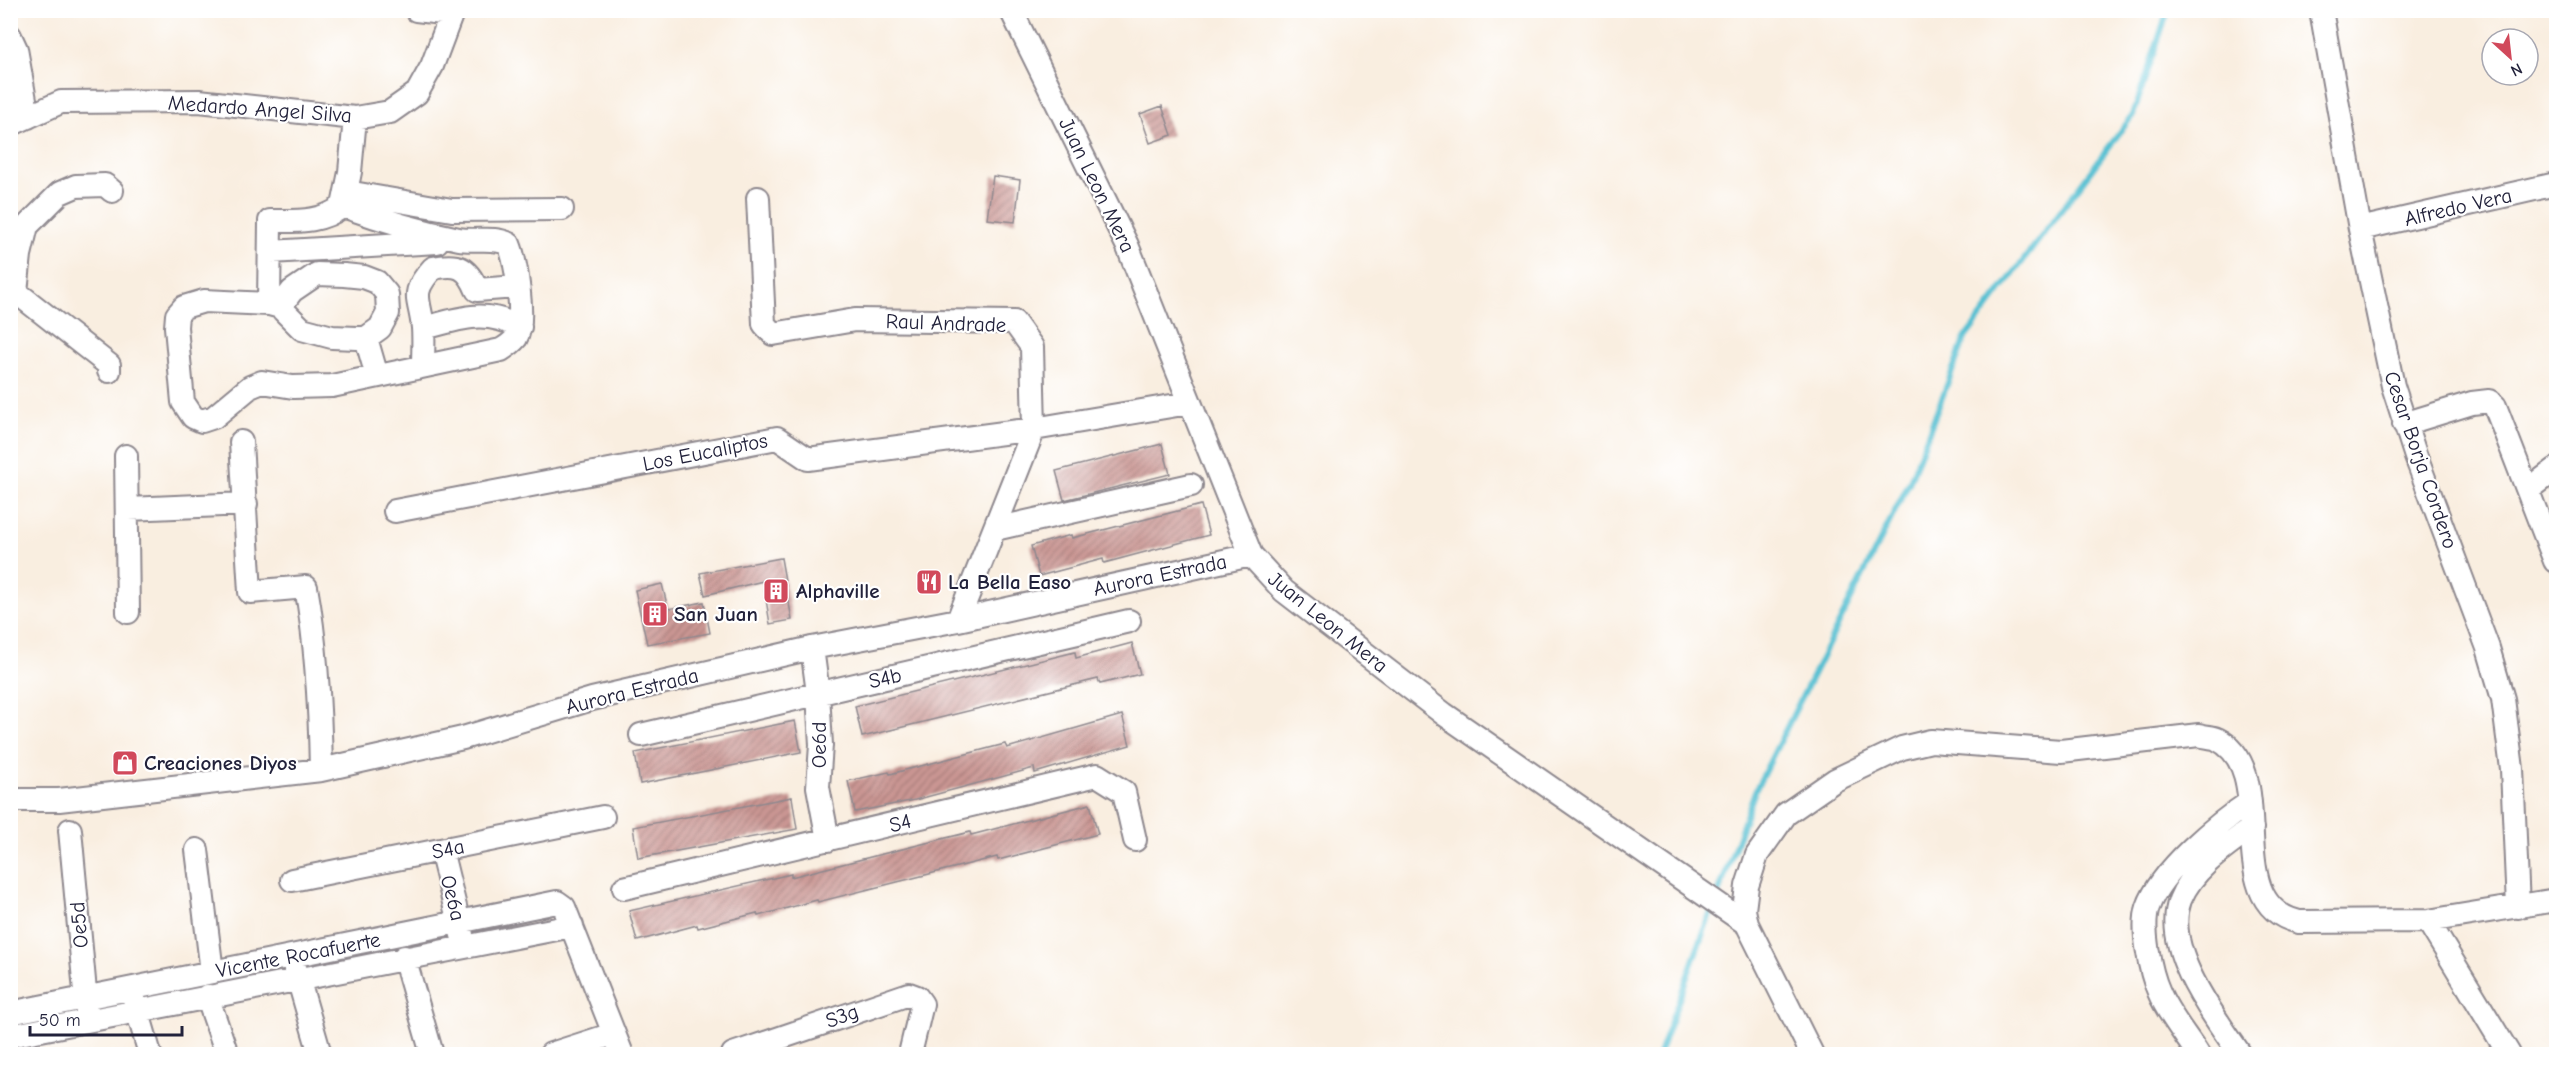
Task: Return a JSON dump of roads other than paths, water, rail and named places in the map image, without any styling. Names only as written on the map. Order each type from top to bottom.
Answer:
[{"type":"street","points":[[416,10],[452,12]]},
{"type":"street","name":"Juan Leon Mera","points":[[1011,10],[1127,245],[1251,555],[1284,591],[1444,714],[1747,924],[1812,1054]]},
{"type":"street","name":"Cesar Borja Cordero","points":[[2321,10],[2360,229],[2393,386],[2404,424],[2488,648],[2503,699],[2512,769],[2518,907]]},
{"type":"street","name":"Medardo Angel Silva","points":[[19,121],[61,102],[199,101],[355,118],[390,112],[417,93],[432,66],[452,12]]},
{"type":"street","points":[[10,36],[15,49],[19,121]]},
{"type":"street","points":[[271,252],[465,240],[502,240],[509,244],[518,286],[520,327],[516,339],[501,350],[314,387],[262,382],[250,387],[214,417],[202,421],[193,417],[183,402],[176,327],[177,315],[184,307],[195,301],[280,301],[317,274],[364,277],[377,282],[387,294],[388,313],[380,328],[366,338],[332,337],[303,329],[280,301],[270,281],[270,221],[329,217],[345,199],[355,118]]},
{"type":"street","name":"Alfredo Vera","points":[[2360,229],[2556,184]]},
{"type":"street","points":[[109,371],[109,365],[13,292],[27,226],[60,194],[76,186],[105,185],[112,191]]},
{"type":"street","name":"Raul Andrade","points":[[758,198],[764,324],[773,334],[855,320],[1014,322],[1032,347],[1034,429],[958,620]]},
{"type":"street","points":[[345,199],[452,210],[562,209]]},
{"type":"street","points":[[345,199],[416,231],[465,240]]},
{"type":"street","points":[[316,250],[317,274]]},
{"type":"street","points":[[423,366],[423,328],[416,304],[417,289],[433,268],[448,265],[463,269],[471,275],[477,290],[475,316]]},
{"type":"street","points":[[477,290],[518,286]]},
{"type":"street","points":[[423,328],[475,316],[491,315],[520,327]]},
{"type":"street","points":[[366,338],[377,376]]},
{"type":"street","points":[[2404,424],[2472,403],[2489,401],[2495,406],[2555,561]]},
{"type":"street","name":"Los Eucaliptos","points":[[394,511],[777,438],[808,459],[1034,429],[1189,402]]},
{"type":"street","points":[[241,442],[250,592],[306,587],[312,617],[321,770]]},
{"type":"street","points":[[126,456],[128,612]]},
{"type":"street","points":[[2528,490],[2556,469]]},
{"type":"street","points":[[995,529],[1191,485]]},
{"type":"street","points":[[128,509],[246,504]]},
{"type":"street","name":"Aurora Estrada","points":[[10,800],[60,800],[321,770],[463,738],[592,699],[812,648],[958,620],[1251,555]]},
{"type":"street","name":"S4b","points":[[641,735],[1129,621]]},
{"type":"street","name":"Oe6d","points":[[812,648],[818,693],[821,745],[819,786],[828,840]]},
{"type":"street","points":[[1747,924],[1744,910],[1747,886],[1757,855],[1786,814],[1835,780],[1902,748],[1932,741],[2061,751],[2199,735],[2217,739],[2233,752],[2243,770],[2250,802],[2254,862],[2262,892],[2268,906],[2285,919],[2299,922],[2428,921],[2556,900]]},
{"type":"street","name":"S4","points":[[624,888],[1097,775],[1124,792],[1135,840]]},
{"type":"street","points":[[2198,1054],[2159,993],[2147,943],[2148,907],[2162,883],[2201,839],[2250,802]]},
{"type":"street","name":"S4a","points":[[292,880],[603,817]]},
{"type":"street","points":[[2240,1054],[2204,1002],[2180,948],[2178,927],[2180,900],[2196,876],[2222,850],[2252,828]]},
{"type":"street","name":"Oe5d","points":[[70,830],[87,1020]]},
{"type":"street","points":[[197,850],[212,972]]},
{"type":"street","name":"Oe6a","points":[[441,850],[465,945]]},
{"type":"street","name":"Vicente Rocafuerte","points":[[10,1013],[557,902],[564,907],[618,1044]]},
{"type":"street","points":[[2428,921],[2509,1054]]},
{"type":"street","name":"Vicente Rocafuerte","points":[[10,1036],[87,1020],[139,1013],[207,996],[572,926]]},
{"type":"street","points":[[292,957],[320,1054]]},
{"type":"street","points":[[404,957],[432,1054]]},
{"type":"street","points":[[130,989],[150,1054]]},
{"type":"street","name":"S3g","points":[[733,1054],[900,995],[909,994],[917,997],[922,1004],[910,1054]]},
{"type":"street","points":[[207,996],[227,1054]]},
{"type":"street","points":[[550,1054],[618,1044]]},
{"type":"waterway","points":[[1717,897],[1755,791],[1910,481],[1965,338],[2133,115],[2168,10]]},
{"type":"waterway","points":[[1659,1054],[1713,906]]},
{"type":"place","name":"La Bella Easo","points":[[929,582]]},
{"type":"place","name":"Alphaville","points":[[776,591]]},
{"type":"place","name":"San Juan","points":[[655,614]]},
{"type":"place","name":"Creaciones Diyos","points":[[125,763]]}]
